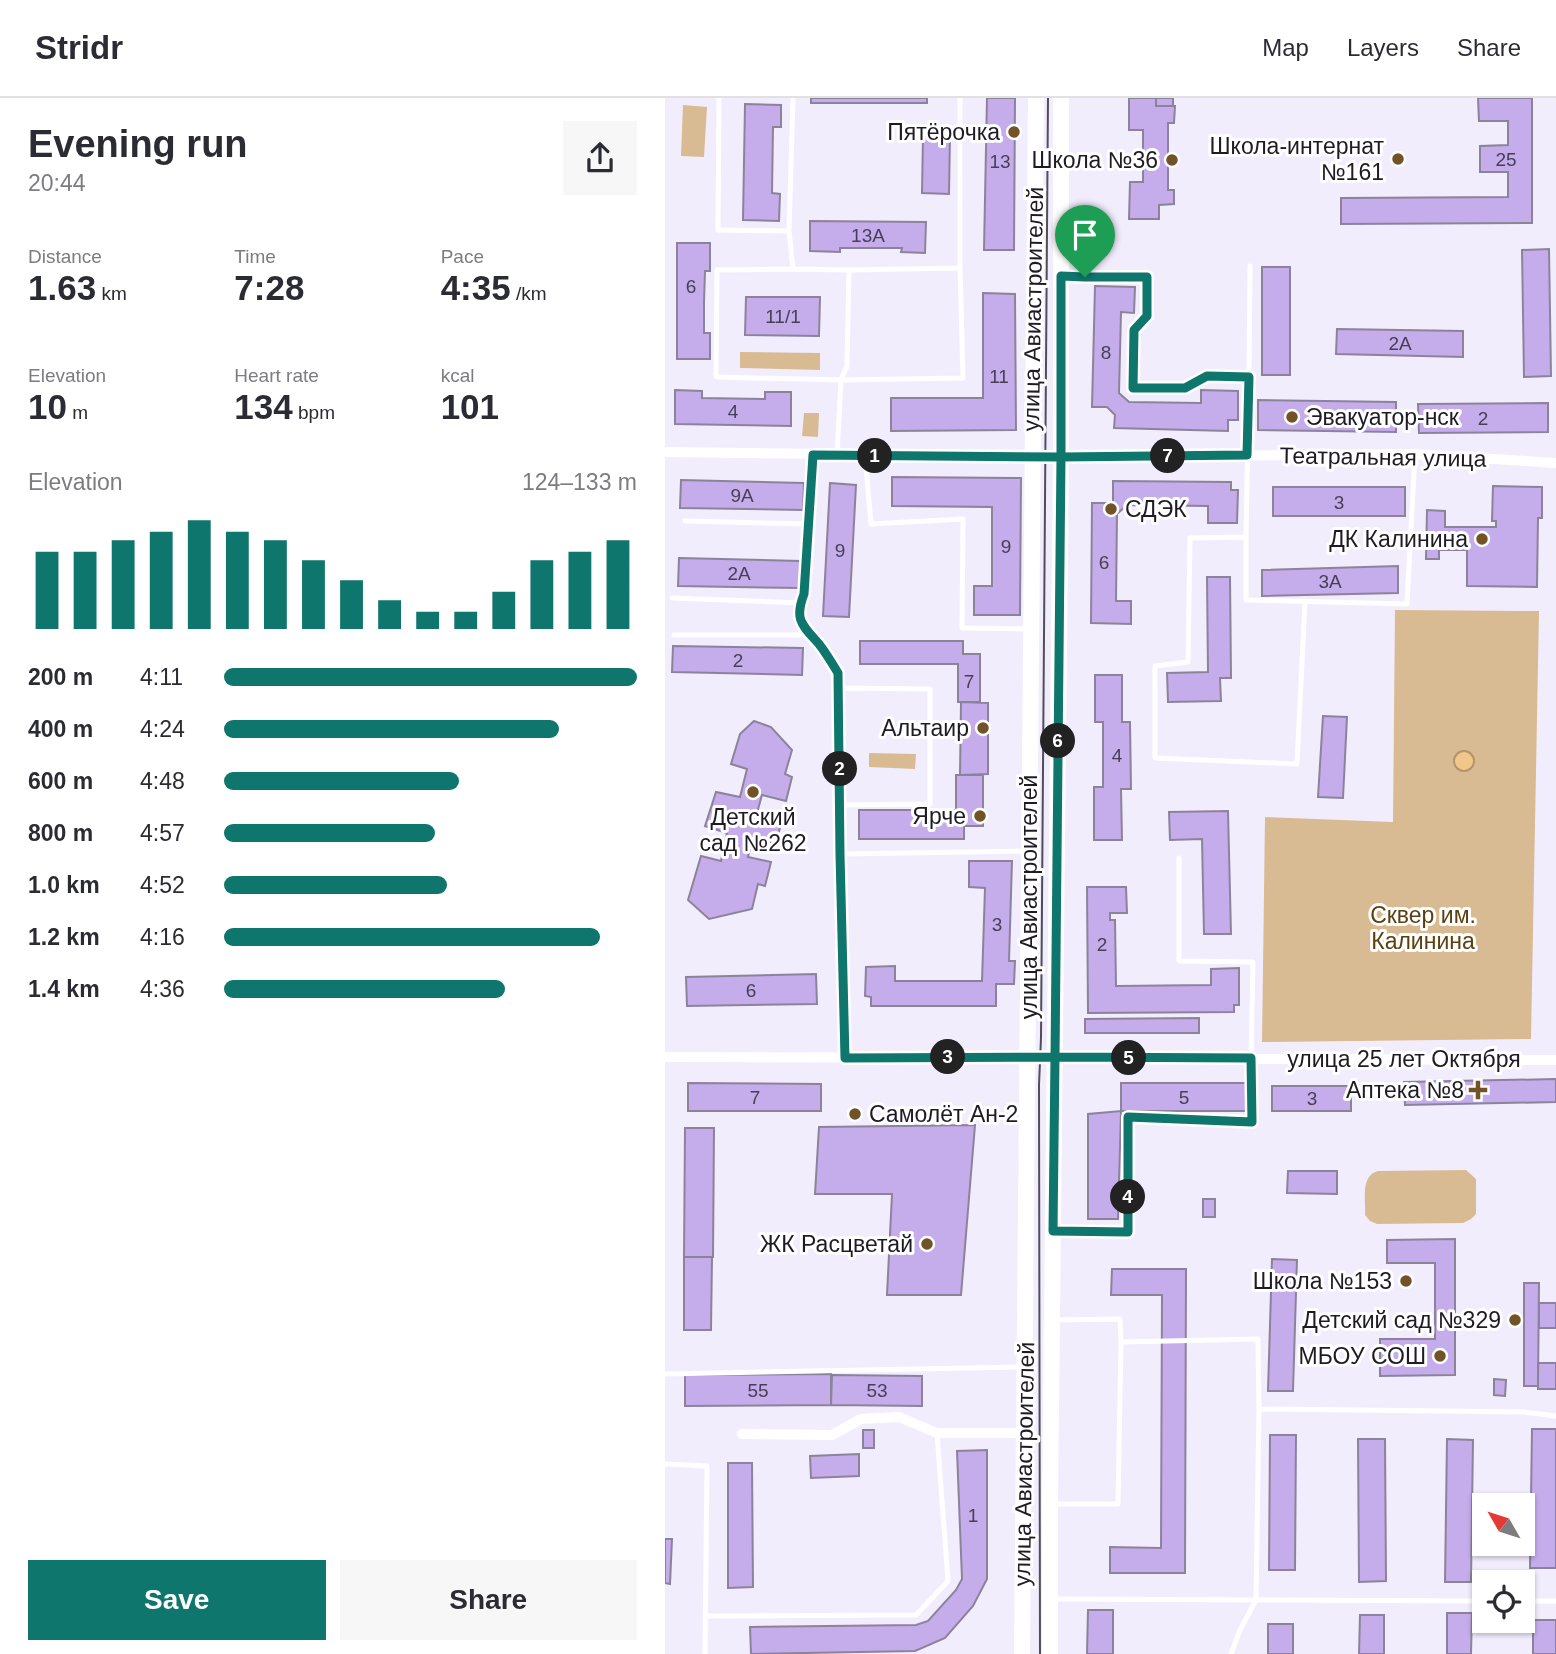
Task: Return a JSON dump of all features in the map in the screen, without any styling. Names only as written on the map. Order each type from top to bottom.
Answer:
[{"type":"main road","name":"улица Авиастроителей","points":[[1022,1654],[1036,98]]},
{"type":"main road","name":"улица Авиастроителей","points":[[1050,1654],[1061,457],[1061,98]]},
{"type":"street","name":"Театральная улица","points":[[665,452],[1061,457],[1415,454],[1556,463]]},
{"type":"street","name":"улица 25 лет Октября","points":[[665,1057],[1556,1060]]},
{"type":"street","points":[[742,1434],[832,1435],[862,1419],[899,1417],[937,1433],[1024,1433]]},
{"type":"lane","points":[[719,98],[717,230],[789,230]]},
{"type":"lane","points":[[793,98],[789,230],[793,269]]},
{"type":"lane","points":[[960,98],[963,378],[841,380],[716,377],[717,270],[960,268]]},
{"type":"lane","points":[[1250,266],[1246,600],[1407,604],[1415,454]]},
{"type":"lane","points":[[837,454],[841,380],[847,366],[849,270]]},
{"type":"lane","points":[[1061,276],[1147,277],[1147,316],[1134,330],[1133,388],[1185,388],[1207,376],[1249,377]]},
{"type":"lane","points":[[813,455],[804,594],[799,614],[803,628],[838,673],[845,1058]]},
{"type":"lane","points":[[866,456],[871,524],[963,519],[962,628],[1031,629]]},
{"type":"lane","points":[[685,521],[808,524]]},
{"type":"lane","points":[[1246,537],[1190,538],[1188,662],[1155,666],[1155,758],[1297,764],[1305,601]]},
{"type":"lane","points":[[672,598],[800,603]]},
{"type":"lane","points":[[674,635],[810,635]]},
{"type":"lane","points":[[838,688],[930,688],[930,804],[840,805]]},
{"type":"lane","points":[[840,854],[1029,851]]},
{"type":"lane","points":[[1053,1231],[1128,1232],[1128,1117],[1252,1122],[1253,962],[1179,961],[1179,858]]},
{"type":"lane","points":[[1050,1504],[1118,1504],[1121,1342],[1120,1319],[1052,1320]]},
{"type":"lane","points":[[1121,1342],[1258,1339],[1256,1600],[1231,1654]]},
{"type":"lane","points":[[665,1374],[1025,1367]]},
{"type":"lane","points":[[1259,1409],[1524,1412],[1556,1416]]},
{"type":"lane","points":[[705,1616],[916,1615],[948,1581],[937,1433]]},
{"type":"lane","points":[[665,1464],[707,1466],[705,1654]]},
{"type":"lane","points":[[1050,1599],[1472,1601]]},
{"type":"lane","points":[[1535,1601],[1556,1601]]},
{"type":"green space","points":[[683,105],[707,107],[704,157],[681,156]]},
{"type":"green space","points":[[740,352],[820,353],[820,370],[740,368]]},
{"type":"green space","points":[[804,413],[819,413],[818,437],[802,436]]},
{"type":"green space","name":"Сквер им. Калинина","points":[[1395,610],[1539,611],[1531,1039],[1262,1042],[1265,817],[1393,822]]},
{"type":"green space","points":[[869,753],[916,754],[915,769],[869,767]]},
{"type":"green space","points":[[1466,1170],[1476,1179],[1476,1214],[1463,1223],[1377,1224],[1365,1215],[1366,1183],[1372,1174],[1378,1171]]},
{"type":"shaded area","points":[[1464,751],[1471,754],[1474,761],[1471,768],[1464,771],[1457,768],[1454,761],[1457,754]]},
{"type":"building","points":[[811,98],[927,98],[927,103],[811,103]]},
{"type":"building","points":[[987,98],[1015,98],[1014,250],[984,250]]},
{"type":"building","name":"Школа №36","points":[[1129,98],[1156,98],[1156,106],[1175,106],[1174,123],[1168,123],[1168,190],[1174,190],[1174,204],[1159,205],[1159,219],[1129,219],[1130,182],[1143,182],[1143,130],[1129,130]]},
{"type":"building","points":[[1156,98],[1173,98],[1173,106],[1156,106]]},
{"type":"building","points":[[1478,98],[1532,98],[1532,223],[1341,224],[1341,198],[1508,197],[1508,172],[1480,172],[1480,146],[1508,145],[1508,121],[1479,121]]},
{"type":"building","points":[[745,104],[781,105],[781,127],[773,127],[772,193],[780,194],[779,221],[743,220]]},
{"type":"building","points":[[923,136],[950,136],[949,194],[922,193]]},
{"type":"building","points":[[810,221],[926,222],[925,253],[901,252],[902,248],[810,251]]},
{"type":"building","points":[[677,243],[710,243],[710,271],[705,271],[704,333],[710,333],[710,359],[677,359]]},
{"type":"building","points":[[1549,249],[1551,376],[1524,377],[1522,250]]},
{"type":"building","points":[[1262,267],[1290,267],[1290,375],[1262,375]]},
{"type":"building","points":[[1095,286],[1135,287],[1134,313],[1121,312],[1119,393],[1129,402],[1201,403],[1201,390],[1238,391],[1238,420],[1228,420],[1228,431],[1114,428],[1115,415],[1107,407],[1092,407]]},
{"type":"building","points":[[983,293],[1015,294],[1016,430],[891,431],[891,398],[983,398]]},
{"type":"building","points":[[746,297],[820,297],[819,336],[745,335]]},
{"type":"building","points":[[1337,329],[1463,331],[1463,357],[1336,354]]},
{"type":"building","points":[[675,390],[702,391],[702,398],[765,399],[765,392],[791,392],[791,426],[675,424]]},
{"type":"building","points":[[1258,400],[1396,402],[1396,432],[1258,430]]},
{"type":"building","points":[[1548,403],[1548,432],[1419,433],[1418,404]]},
{"type":"building","points":[[892,477],[1021,478],[1020,615],[974,615],[974,586],[992,586],[992,507],[892,506]]},
{"type":"building","points":[[681,480],[804,483],[803,510],[680,508]]},
{"type":"building","points":[[1113,481],[1231,482],[1231,490],[1238,490],[1237,523],[1208,523],[1208,506],[1127,505],[1117,514],[1116,601],[1131,601],[1131,624],[1091,623],[1092,503],[1113,503]]},
{"type":"building","points":[[830,483],[856,485],[849,617],[823,616]]},
{"type":"building","name":"ДК Калинина","points":[[1493,486],[1542,487],[1542,518],[1538,518],[1537,587],[1467,586],[1467,550],[1439,550],[1439,559],[1426,559],[1427,510],[1445,511],[1445,527],[1496,527],[1496,521],[1492,521]]},
{"type":"building","points":[[1273,487],[1405,487],[1405,516],[1273,516]]},
{"type":"building","points":[[679,558],[800,561],[800,588],[678,586]]},
{"type":"building","points":[[1398,566],[1398,593],[1262,596],[1262,570]]},
{"type":"building","points":[[1207,577],[1230,577],[1231,678],[1220,678],[1221,701],[1168,702],[1167,673],[1208,672]]},
{"type":"building","points":[[860,641],[963,641],[963,654],[980,654],[980,702],[958,702],[958,664],[860,664]]},
{"type":"building","points":[[673,646],[803,648],[802,675],[672,672]]},
{"type":"building","points":[[1095,675],[1122,675],[1122,722],[1130,722],[1131,789],[1121,789],[1122,840],[1094,840],[1094,787],[1103,787],[1103,722],[1095,722]]},
{"type":"building","points":[[961,702],[988,703],[988,774],[960,775]]},
{"type":"building","points":[[1323,716],[1347,717],[1343,798],[1318,797]]},
{"type":"building","points":[[754,721],[771,727],[792,750],[785,774],[792,777],[786,801],[762,795],[757,813],[782,819],[776,844],[752,839],[748,857],[771,862],[765,886],[758,884],[752,909],[709,919],[688,900],[701,856],[721,861],[727,833],[705,826],[716,792],[740,797],[747,769],[731,764],[740,734]]},
{"type":"building","points":[[956,775],[983,775],[983,826],[964,826],[964,839],[859,839],[859,810],[956,810]]},
{"type":"building","points":[[1228,811],[1231,934],[1204,934],[1202,839],[1170,840],[1169,812]]},
{"type":"building","points":[[969,861],[1012,861],[1009,961],[1015,961],[1014,984],[996,984],[996,1006],[871,1006],[871,997],[865,996],[866,967],[895,966],[895,981],[982,981],[985,888],[969,887]]},
{"type":"building","points":[[1087,887],[1126,887],[1127,913],[1110,913],[1110,920],[1115,920],[1116,986],[1211,985],[1211,969],[1239,968],[1239,1005],[1234,1005],[1234,1012],[1088,1013]]},
{"type":"building","points":[[816,974],[817,1004],[687,1006],[686,977]]},
{"type":"building","points":[[1199,1018],[1199,1033],[1085,1033],[1085,1019]]},
{"type":"building","points":[[1556,1079],[1556,1102],[1405,1105],[1404,1082]]},
{"type":"building","points":[[688,1083],[821,1084],[821,1111],[688,1111]]},
{"type":"building","points":[[1121,1083],[1247,1083],[1247,1111],[1121,1111]]},
{"type":"building","points":[[1272,1086],[1351,1086],[1351,1111],[1272,1111]]},
{"type":"building","points":[[1121,1111],[1118,1219],[1088,1219],[1088,1114]]},
{"type":"building","name":"ЖК Расцветай","points":[[975,1125],[961,1295],[887,1295],[892,1194],[815,1194],[819,1127]]},
{"type":"building","points":[[685,1128],[714,1128],[713,1257],[684,1257]]},
{"type":"building","points":[[1288,1171],[1337,1171],[1337,1194],[1287,1193]]},
{"type":"building","points":[[1203,1199],[1215,1199],[1215,1217],[1203,1217]]},
{"type":"building","points":[[1455,1239],[1455,1375],[1380,1376],[1380,1339],[1435,1339],[1435,1263],[1387,1263],[1387,1240]]},
{"type":"building","points":[[684,1257],[712,1257],[711,1330],[684,1330]]},
{"type":"building","points":[[1272,1259],[1297,1260],[1293,1391],[1268,1391]]},
{"type":"building","points":[[1112,1269],[1186,1269],[1185,1573],[1110,1573],[1110,1547],[1161,1548],[1162,1295],[1111,1295]]},
{"type":"building","points":[[1524,1283],[1539,1283],[1538,1386],[1524,1386]]},
{"type":"building","points":[[1539,1303],[1556,1303],[1556,1328],[1539,1328]]},
{"type":"building","points":[[1538,1363],[1556,1363],[1556,1389],[1538,1389]]},
{"type":"building","points":[[831,1374],[831,1405],[685,1406],[685,1375]]},
{"type":"building","points":[[832,1375],[922,1376],[922,1406],[831,1405]]},
{"type":"building","points":[[1494,1379],[1506,1380],[1505,1396],[1494,1395]]},
{"type":"building","points":[[1532,1429],[1556,1429],[1556,1568],[1530,1568],[1530,1556],[1535,1556],[1535,1493],[1531,1493]]},
{"type":"building","points":[[863,1430],[874,1430],[874,1448],[863,1448]]},
{"type":"building","points":[[1270,1435],[1296,1435],[1295,1570],[1269,1570]]},
{"type":"building","points":[[1358,1439],[1385,1439],[1386,1581],[1359,1582]]},
{"type":"building","points":[[1447,1439],[1473,1440],[1471,1582],[1445,1582]]},
{"type":"building","points":[[987,1450],[987,1579],[973,1606],[945,1638],[915,1651],[751,1654],[750,1627],[916,1625],[928,1621],[956,1590],[962,1579],[957,1451]]},
{"type":"building","points":[[859,1454],[859,1476],[811,1478],[810,1456]]},
{"type":"building","points":[[728,1463],[752,1463],[753,1587],[728,1588]]},
{"type":"building","points":[[665,1539],[672,1539],[670,1584],[665,1583]]},
{"type":"building","points":[[1088,1610],[1113,1610],[1113,1654],[1087,1654]]},
{"type":"building","points":[[1447,1613],[1472,1613],[1471,1654],[1447,1654]]},
{"type":"building","points":[[1360,1615],[1384,1615],[1384,1654],[1359,1654]]},
{"type":"building","points":[[1535,1620],[1556,1620],[1556,1654],[1533,1654]]},
{"type":"building","points":[[1268,1624],[1293,1624],[1293,1654],[1268,1654]]},
{"type":"tram line","points":[[1040,1654],[1039,1085],[1048,98]]},
{"type":"place","name":"Пятёрочка","points":[[1014,132]]},
{"type":"place","name":"Школа-интернат №161","points":[[1398,159]]},
{"type":"place","name":"Школа №36","points":[[1172,160]]},
{"type":"place","name":"Эвакуатор-нск","points":[[1292,417]]},
{"type":"place","name":"СДЭК","points":[[1111,509]]},
{"type":"place","name":"ДК Калинина","points":[[1482,539]]},
{"type":"place","name":"Альтаир","points":[[983,728]]},
{"type":"place","name":"Детский сад №262","points":[[753,792]]},
{"type":"place","name":"Ярче","points":[[980,816]]},
{"type":"place","name":"Аптека №8","points":[[1478,1090]]},
{"type":"place","name":"Самолёт Ан-2","points":[[855,1114]]},
{"type":"place","name":"ЖК Расцветай","points":[[927,1244]]},
{"type":"place","name":"Школа №153","points":[[1406,1281]]},
{"type":"place","name":"Детский сад №329","points":[[1515,1320]]},
{"type":"place","name":"МБОУ СОШ","points":[[1440,1356]]},
{"type":"route","points":[[1085,277],[1061,276],[1061,457],[813,455],[804,594],[799,614],[803,628],[818,643],[838,673],[845,1058],[1055,1057],[1053,1231],[1128,1232],[1128,1117],[1252,1122],[1251,1058],[1055,1057],[1061,457],[1247,455],[1249,377],[1207,376],[1185,388],[1133,388],[1134,330],[1147,316],[1147,277],[1085,277]]}]
